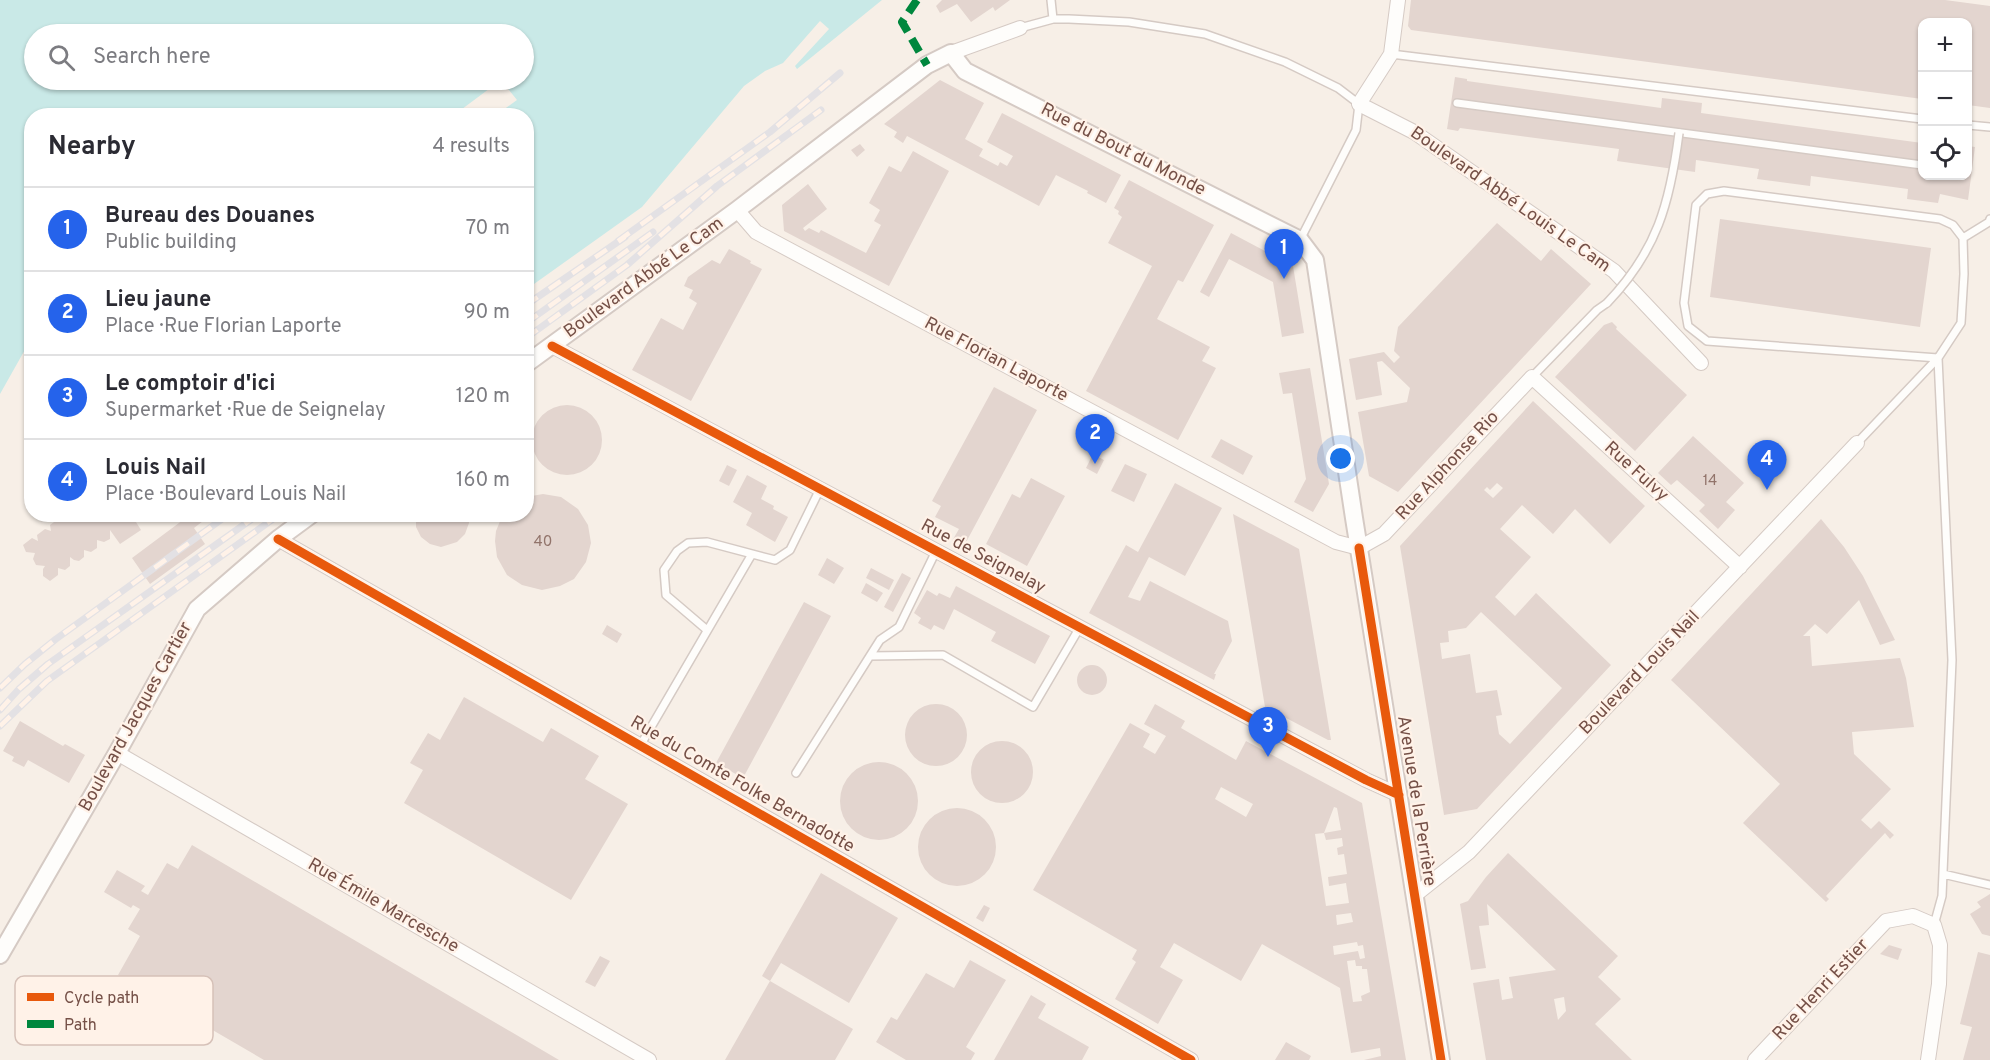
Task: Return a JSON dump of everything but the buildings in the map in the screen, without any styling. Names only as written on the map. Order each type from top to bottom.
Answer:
[{"type":"street","points":[[1359,104],[1390,54],[1398,0]]},
{"type":"street","name":"Boulevard Abbé Louis Le Cam","points":[[737,210],[927,65],[951,53],[1020,28]]},
{"type":"street","name":"Rue du Bout du Monde","points":[[951,53],[965,70],[1300,240]]},
{"type":"street","name":"Boulevard Abbé Louis Le Cam","points":[[1359,104],[1414,132],[1614,271],[1701,363]]},
{"type":"street","name":"Boulevard Abbé Le Cam","points":[[552,346],[737,210]]},
{"type":"street","name":"Rue Florian Laporte","points":[[737,210],[756,232],[1336,542],[1359,548]]},
{"type":"street","name":"Avenue de la Perrière","points":[[1300,240],[1315,260],[1441,1060]]},
{"type":"street","points":[[534,358],[552,346]]},
{"type":"street","name":"Rue de Seignelay","points":[[552,346],[1398,795]]},
{"type":"street","name":"Rue Alphonse Rio","points":[[1359,548],[1384,534],[1532,378]]},
{"type":"street","name":"Rue Fulvy","points":[[1532,378],[1740,567]]},
{"type":"street","name":"Boulevard Louis Nail","points":[[1414,895],[1469,852],[1857,443]]},
{"type":"street","name":"Boulevard Jacques Cartier","points":[[0,955],[197,609],[301,522]]},
{"type":"street","name":"Rue du Comte Folke Bernadotte","points":[[278,539],[1191,1060]]},
{"type":"street","name":"Rue Émile Marcesche","points":[[117,753],[649,1060]]},
{"type":"street","name":"Rue Henri Estier","points":[[1755,1060],[1886,921],[1913,916],[1934,926]]},
{"type":"street","points":[[1928,1060],[1939,984],[1940,945],[1934,926]]},
{"type":"lane","points":[[1051,0],[1053,20]]},
{"type":"lane","name":"Boulevard Abbé Louis Le Cam","points":[[1020,28],[1053,20],[1129,22],[1205,34],[1285,62],[1338,88],[1359,104]]},
{"type":"lane","points":[[1390,54],[1918,118]]},
{"type":"lane","points":[[1457,103],[1918,164]]},
{"type":"lane","points":[[1300,240],[1356,130],[1359,104]]},
{"type":"lane","points":[[1972,125],[1990,127]]},
{"type":"lane","points":[[1532,378],[1630,278],[1653,238],[1670,192],[1679,133]]},
{"type":"lane","points":[[1857,443],[1938,358],[1961,322],[1964,274],[1963,238],[1953,225],[1940,219],[1724,190],[1707,194],[1696,206],[1684,303],[1688,326],[1707,341],[1938,358]]},
{"type":"lane","points":[[1963,238],[1989,222],[1990,219]]},
{"type":"lane","points":[[1934,926],[1942,896],[1952,660],[1938,358]]},
{"type":"lane","points":[[707,630],[666,595],[664,570],[677,551],[687,543],[708,542],[775,560],[790,549],[820,489]]},
{"type":"lane","points":[[796,773],[880,640],[899,627],[936,551]]},
{"type":"lane","points":[[640,746],[752,554]]},
{"type":"lane","points":[[870,656],[943,655],[1033,707],[1080,627]]},
{"type":"lane","points":[[1942,874],[1990,885]]},
{"type":"water","points":[[0,0],[882,0],[797,69],[795,66],[829,29],[820,21],[783,63],[765,71],[744,86],[642,207],[534,284],[534,108],[506,108],[517,100],[509,90],[534,90],[534,24],[24,24],[24,90],[488,90],[463,108],[24,108],[24,351],[0,394]]},
{"type":"railway","points":[[618,241],[770,132],[840,73]]},
{"type":"railway","points":[[534,332],[627,265],[717,186],[821,110]]},
{"type":"railway","points":[[534,317],[653,232]]},
{"type":"railway","points":[[534,300],[625,237]]},
{"type":"railway","points":[[0,688],[56,639],[218,522]]},
{"type":"railway","points":[[0,710],[19,689],[48,664],[248,522]]},
{"type":"railway","points":[[0,726],[47,681],[269,522]]},
{"type":"marked path","points":[[917,0],[902,22],[927,65]]},
{"type":"cycle path","points":[[552,346],[1366,780],[1399,795]]},
{"type":"cycle path","points":[[278,539],[1191,1060]]},
{"type":"cycle path","points":[[1359,548],[1441,1060]]},
{"type":"place","name":"Bureau des Douanes","points":[[1284,279]]},
{"type":"place","name":"Lieu jaune","points":[[1095,464]]},
{"type":"place","name":"Louis Nail","points":[[1767,490]]},
{"type":"place","name":"Le comptoir d'ici","points":[[1268,757]]}]
